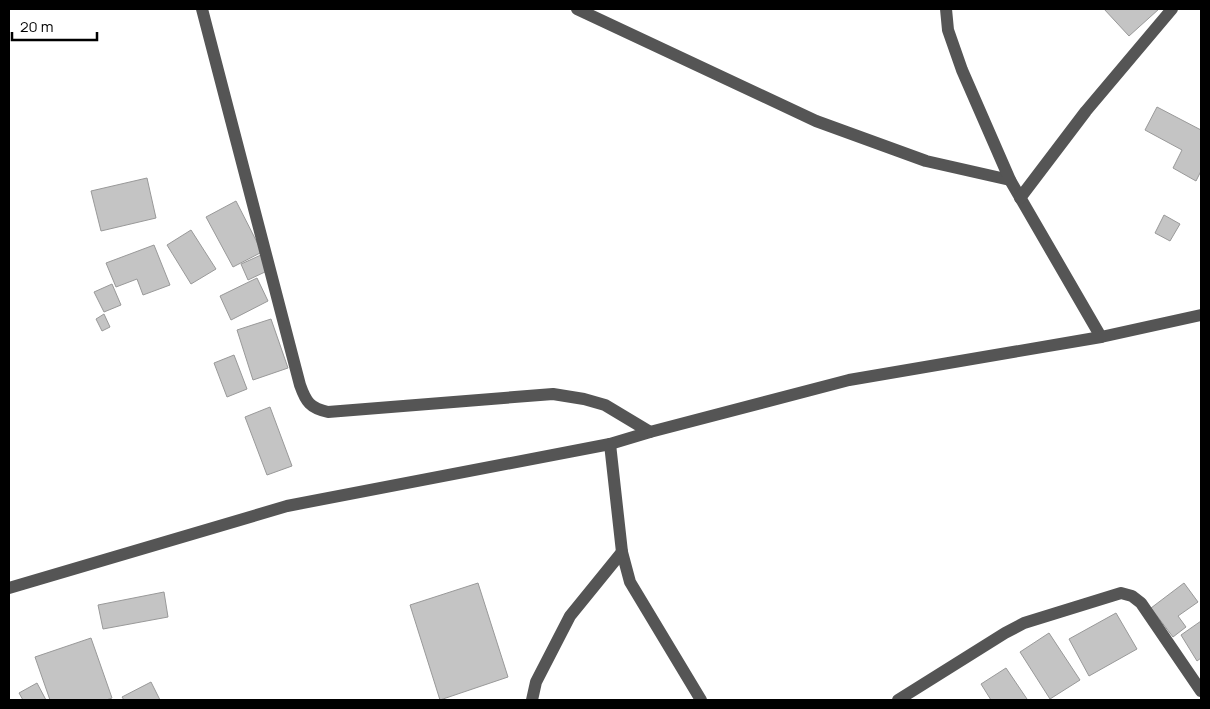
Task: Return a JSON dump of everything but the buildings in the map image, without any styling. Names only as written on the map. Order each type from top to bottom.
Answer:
[{"type":"street","points":[[202,9],[300,385],[304,397],[315,409],[328,412],[553,394],[584,399],[605,405],[650,432]]},
{"type":"street","points":[[577,9],[816,121],[926,161],[1010,180]]},
{"type":"street","points":[[946,9],[948,30],[962,70],[1010,180],[1101,337]]},
{"type":"street","points":[[1020,198],[1086,111],[1172,9]]},
{"type":"street","points":[[9,588],[287,506],[610,444],[849,380],[1101,337],[1201,315]]},
{"type":"street","points":[[610,444],[622,552],[630,582],[701,700]]},
{"type":"street","points":[[532,700],[536,682],[570,616],[622,552]]},
{"type":"street","points":[[898,700],[1024,623],[1121,593],[1132,596],[1141,603],[1201,691]]}]
